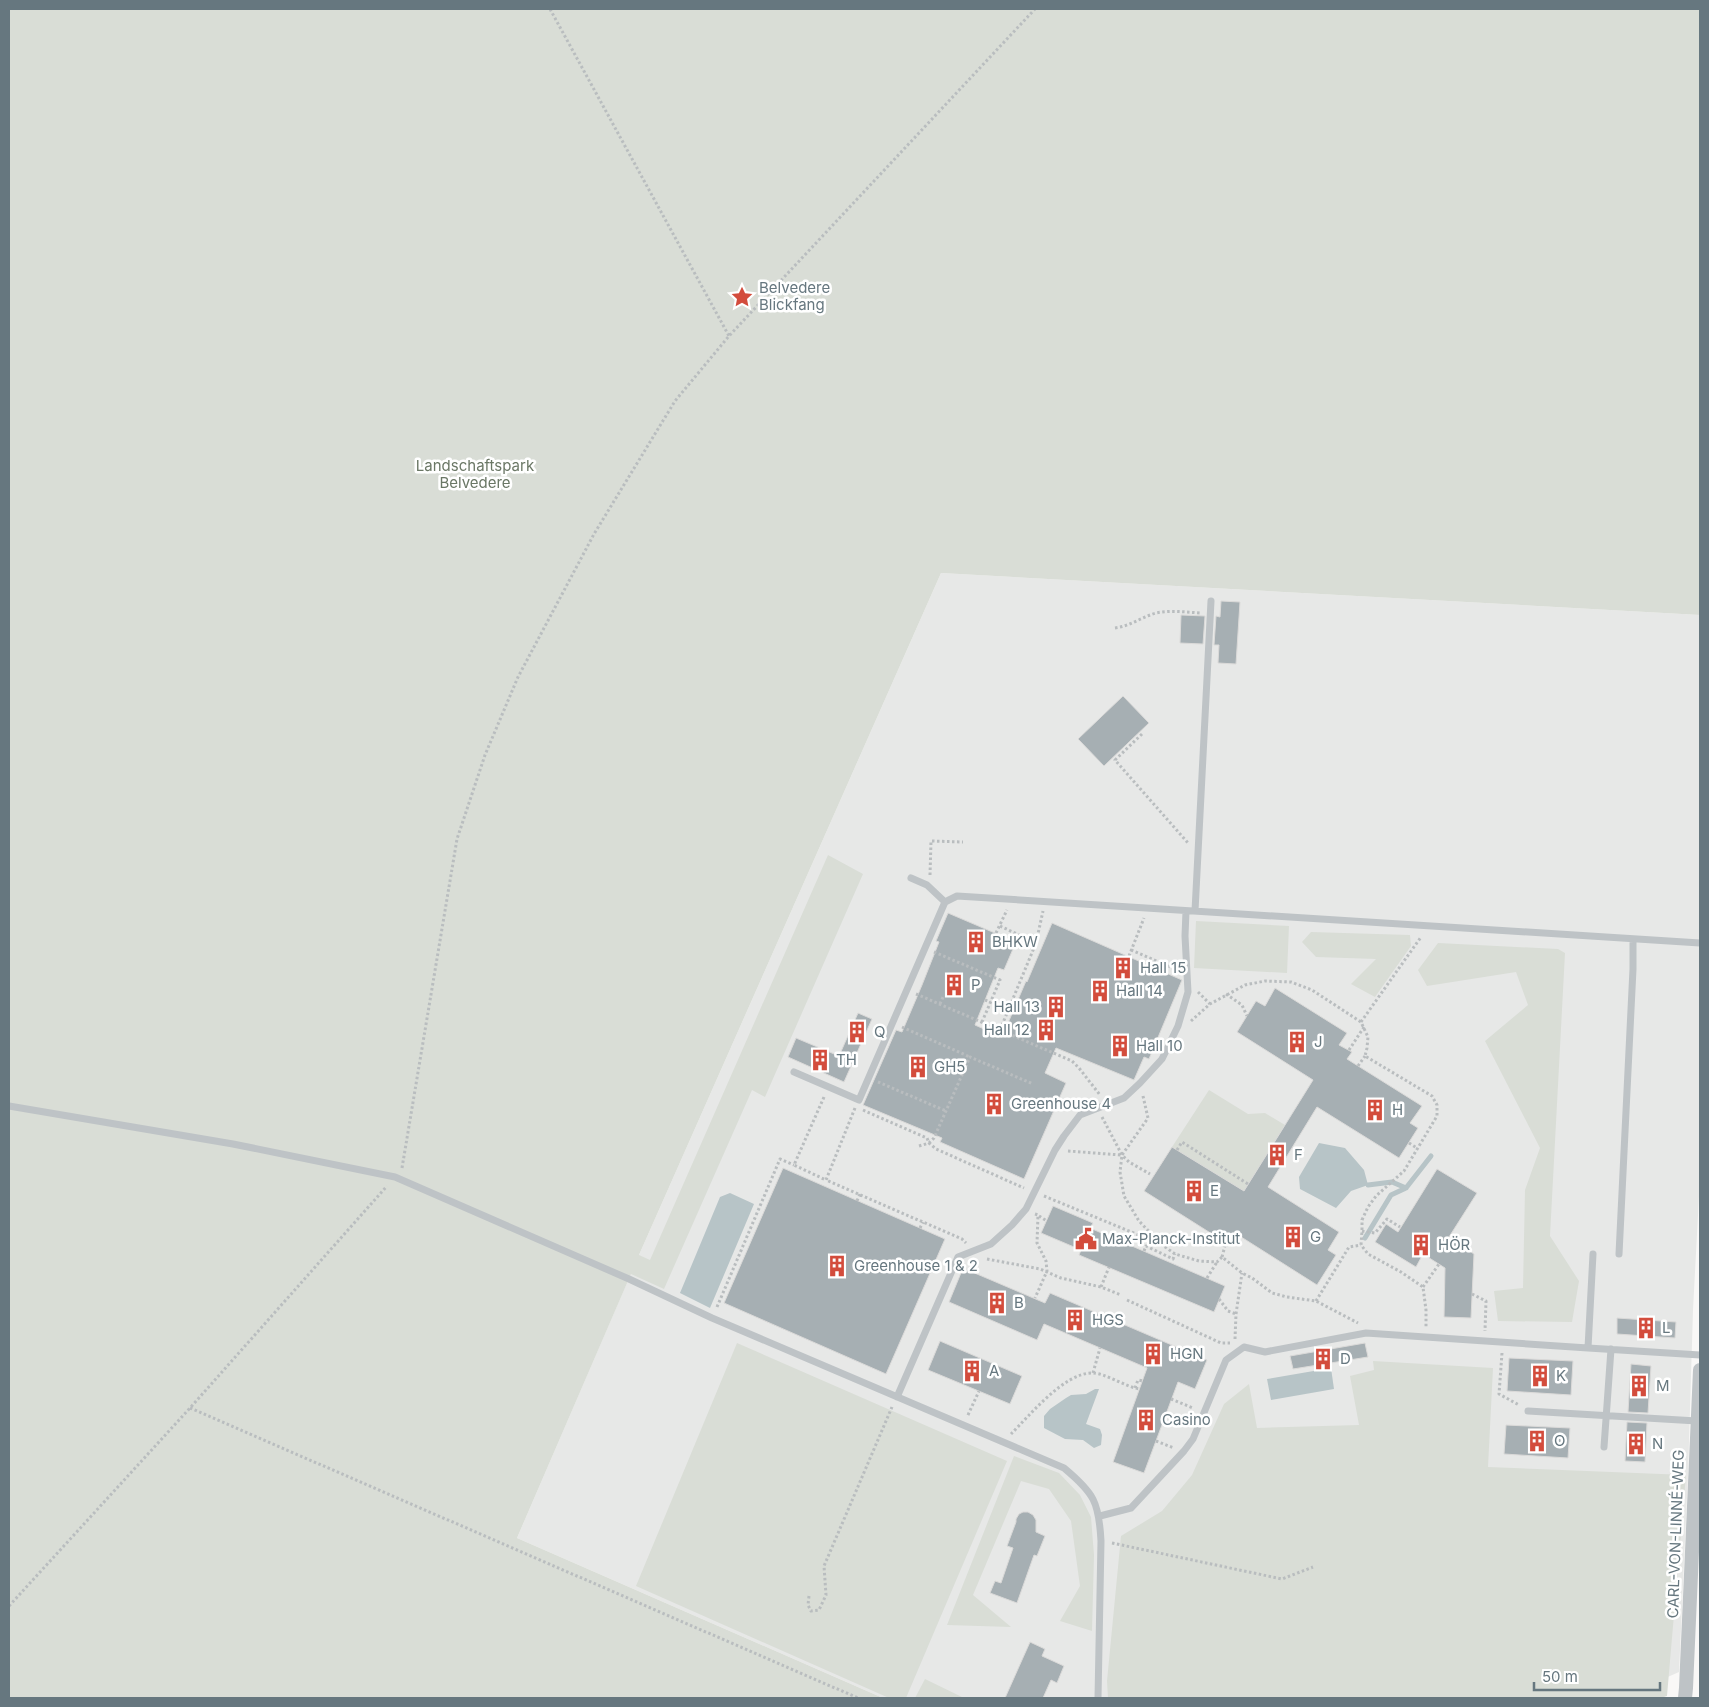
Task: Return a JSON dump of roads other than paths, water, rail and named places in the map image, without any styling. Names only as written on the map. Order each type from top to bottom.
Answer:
[{"type":"street","name":"CARL-VON-LINNÉ-WEG","points":[[1684,1698],[1686,1688],[1700,1370]]},
{"type":"lane","points":[[1195,911],[1211,601]]},
{"type":"lane","points":[[911,878],[927,885],[945,902]]},
{"type":"lane","points":[[794,1072],[859,1100],[945,902],[957,896],[1011,901],[1700,943]]},
{"type":"lane","points":[[897,1396],[958,1257],[991,1244],[1026,1209],[1055,1150],[1080,1115],[1124,1098],[1162,1059],[1178,1026],[1188,992],[1186,911]]},
{"type":"lane","points":[[1619,1254],[1633,940]]},
{"type":"lane","points":[[9,1106],[233,1144],[395,1177],[620,1275],[712,1318],[1064,1468],[1091,1494],[1100,1516],[1102,1541],[1098,1698]]},
{"type":"lane","points":[[1588,1348],[1593,1254]]},
{"type":"lane","points":[[1100,1516],[1131,1508],[1184,1451],[1193,1440],[1226,1360],[1244,1347],[1265,1352],[1366,1333],[1700,1355]]},
{"type":"lane","points":[[1604,1447],[1611,1349]]},
{"type":"lane","points":[[1528,1411],[1697,1421]]},
{"type":"waterway","points":[[1368,1185],[1392,1182],[1406,1188],[1431,1156]]},
{"type":"waterway","points":[[1365,1238],[1391,1195],[1406,1188]]},
{"type":"place","name":"Belvedere Blickfang","points":[[742,297]]},
{"type":"place","name":"BHKW","points":[[976,942]]},
{"type":"place","name":"Hall 15","points":[[1123,968]]},
{"type":"place","name":"P","points":[[954,985]]},
{"type":"place","name":"Hall 14","points":[[1100,991]]},
{"type":"place","name":"Hall 13","points":[[1056,1007]]},
{"type":"place","name":"Hall 12","points":[[1046,1030]]},
{"type":"place","name":"Q","points":[[857,1032]]},
{"type":"place","name":"J","points":[[1297,1042]]},
{"type":"place","name":"Hall 10","points":[[1120,1046]]},
{"type":"place","name":"TH","points":[[820,1060]]},
{"type":"place","name":"GH5","points":[[918,1067]]},
{"type":"place","name":"Greenhouse 4","points":[[994,1104]]},
{"type":"place","name":"H","points":[[1375,1110]]},
{"type":"place","name":"F","points":[[1277,1155]]},
{"type":"place","name":"E","points":[[1194,1191]]},
{"type":"place","name":"G","points":[[1293,1237]]},
{"type":"place","name":"Max-Planck-Institut","points":[[1086,1239]]},
{"type":"place","name":"HÖR","points":[[1421,1245]]},
{"type":"place","name":"Greenhouse 1 & 2","points":[[837,1266]]},
{"type":"place","name":"B","points":[[997,1303]]},
{"type":"place","name":"HGS","points":[[1075,1320]]},
{"type":"place","name":"L","points":[[1646,1328]]},
{"type":"place","name":"HGN","points":[[1153,1354]]},
{"type":"place","name":"D","points":[[1323,1359]]},
{"type":"place","name":"A","points":[[972,1371]]},
{"type":"place","name":"K","points":[[1540,1376]]},
{"type":"place","name":"M","points":[[1639,1386]]},
{"type":"place","name":"Casino","points":[[1146,1420]]},
{"type":"place","name":"O","points":[[1537,1441]]},
{"type":"place","name":"N","points":[[1636,1444]]},
{"type":"park label","name":"Landschaftspark Belvedere","points":[[475,474]]}]
